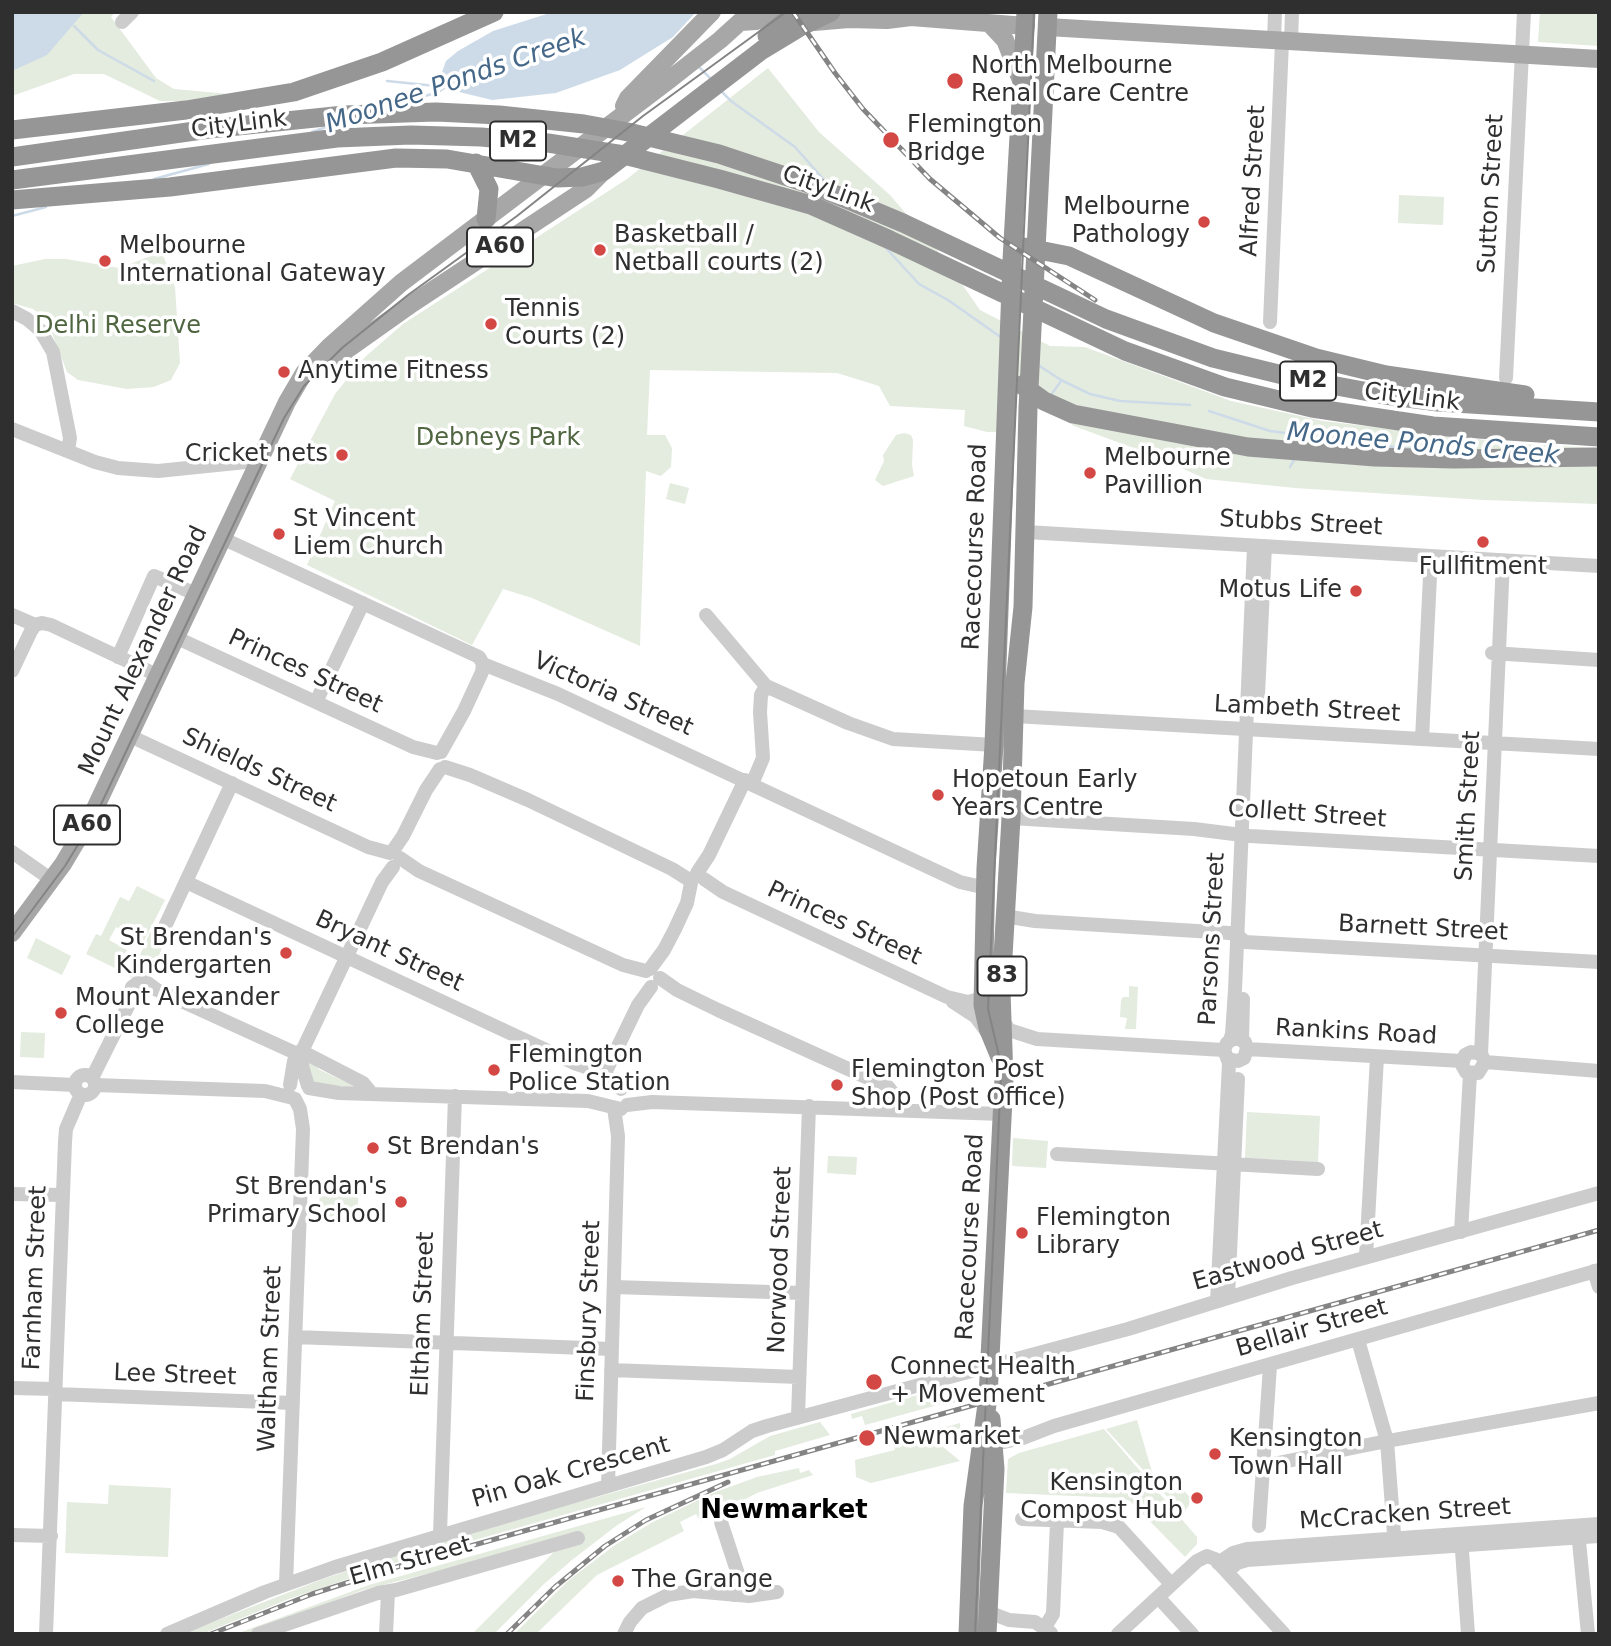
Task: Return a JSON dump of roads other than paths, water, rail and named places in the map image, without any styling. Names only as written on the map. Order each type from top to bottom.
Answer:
[{"type":"highway","points":[[12,130],[207,108],[294,92],[382,62],[494,12]]},
{"type":"highway","name":"Mount Alexander Road","points":[[604,171],[762,50],[766,37],[812,17]]},
{"type":"highway","points":[[1026,19],[1047,20]]},
{"type":"highway","name":"Racecourse Road","points":[[982,1627],[993,1523],[994,1444],[989,1406],[989,1366],[1004,1079],[1001,1018],[1011,818],[1004,715],[1001,527],[1012,246],[1026,19]]},
{"type":"highway","name":"Racecourse Road","points":[[1004,1079],[1002,1063],[986,1023],[978,886],[994,745],[1004,715],[1023,607],[1027,434],[1047,20]]},
{"type":"highway","name":"CityLink","points":[[12,157],[209,129],[344,115],[436,111],[558,120],[628,132],[719,154],[815,186],[903,223],[1106,319],[1213,358],[1385,396],[1599,412]]},
{"type":"highway","name":"CityLink","points":[[12,180],[337,138],[411,135],[481,137],[548,143],[624,155],[811,205],[1125,351],[1225,387],[1312,408],[1420,425],[1599,437]]},
{"type":"highway","points":[[12,200],[170,187],[396,158],[476,163],[569,179],[604,171]]},
{"type":"highway","points":[[476,163],[489,189],[486,219]]},
{"type":"highway","points":[[1038,203],[1047,231],[1072,258]]},
{"type":"highway","points":[[1012,246],[1072,258],[1214,323],[1316,358],[1440,384],[1500,393],[1599,402]]},
{"type":"highway","points":[[1007,364],[1014,375],[1053,410],[1248,447],[1375,457],[1599,457]]},
{"type":"highway","points":[[1027,434],[1031,423],[1053,410]]},
{"type":"highway","name":"Stubbs Street","points":[[1001,527],[1026,532]]},
{"type":"highway","name":"Racecourse Road","points":[[982,1627],[972,1522],[989,1406]]},
{"type":"highway","points":[[972,1522],[993,1523]]},
{"type":"main road","points":[[617,119],[628,98],[712,12]]},
{"type":"main road","points":[[746,17],[756,21],[771,12]]},
{"type":"main road","points":[[812,17],[887,20],[908,15],[990,24],[1026,19]]},
{"type":"main road","name":"Mount Alexander Road","points":[[12,933],[52,880],[85,829],[294,389],[309,367],[401,283],[486,219],[537,174],[669,80],[746,17]]},
{"type":"main road","points":[[1047,20],[1282,42],[1599,60]]},
{"type":"main road","points":[[990,24],[1007,44],[1023,89]]},
{"type":"main road","name":"Mount Alexander Road","points":[[281,417],[308,382],[332,359],[412,303],[546,217],[586,189],[604,171]]},
{"type":"main road","points":[[401,283],[412,303]]},
{"type":"street","name":"Alfred Street","points":[[1270,322],[1282,42],[1275,12]]},
{"type":"street","name":"Alfred Street","points":[[1282,42],[1292,12]]},
{"type":"street","name":"Sutton Street","points":[[1506,378],[1524,12]]},
{"type":"street","points":[[12,311],[40,330],[53,352],[69,438],[68,451]]},
{"type":"street","points":[[12,429],[95,462],[137,470],[185,470],[246,462],[259,463]]},
{"type":"street","name":"Stubbs Street","points":[[1026,532],[1599,566]]},
{"type":"street","name":"Victoria Street","points":[[224,539],[479,657],[488,665],[558,694],[978,886]]},
{"type":"street","name":"Parsons Street","points":[[1222,1299],[1229,1163],[1238,1067],[1235,1050],[1260,546]]},
{"type":"street","points":[[1422,739],[1431,556]]},
{"type":"street","name":"Smith Street","points":[[1465,1231],[1499,561]]},
{"type":"street","points":[[118,657],[154,576],[198,595]]},
{"type":"street","points":[[316,702],[363,603]]},
{"type":"street","points":[[12,615],[35,625],[51,625],[159,676]]},
{"type":"street","points":[[706,615],[766,686],[848,723],[893,738],[994,745]]},
{"type":"street","points":[[12,671],[35,625]]},
{"type":"street","name":"Princes Street","points":[[177,638],[947,997],[978,1019],[993,1041]]},
{"type":"street","points":[[1494,653],[1599,660]]},
{"type":"street","points":[[300,1093],[293,1063],[302,1052],[403,836],[482,672],[488,665]]},
{"type":"street","points":[[602,1077],[709,855],[763,758],[760,712],[761,695],[766,686]]},
{"type":"street","name":"Lambeth Street","points":[[1004,715],[1599,749]]},
{"type":"street","name":"Shields Street","points":[[130,736],[892,1090],[892,1110]]},
{"type":"street","points":[[160,937],[232,783]]},
{"type":"street","name":"Collett Street","points":[[1011,818],[1599,856]]},
{"type":"street","points":[[12,852],[52,880]]},
{"type":"street","name":"Bryant Street","points":[[186,882],[602,1077],[618,1100]]},
{"type":"street","name":"Barnett Street","points":[[1004,920],[1599,962]]},
{"type":"street","points":[[12,1082],[78,1090],[90,1094],[132,987],[140,986],[145,981],[157,990],[302,1052],[363,1083],[372,1094]]},
{"type":"street","name":"Princes Street","points":[[947,997],[968,1002],[983,998]]},
{"type":"street","name":"Rankins Road","points":[[1001,1018],[1012,1031],[1037,1038],[1599,1071]]},
{"type":"street","points":[[1004,1079],[1006,1062],[1012,1051],[1022,1043],[1037,1038]]},
{"type":"street","points":[[1366,1257],[1377,1057]]},
{"type":"street","points":[[93,1082],[300,1093],[588,1101],[641,1097],[652,1102],[1002,1114]]},
{"type":"street","name":"Farnham Street","points":[[46,1634],[62,1195],[66,1129],[78,1090]]},
{"type":"street","name":"Waltham Street","points":[[286,1584],[303,1135],[300,1093]]},
{"type":"street","name":"Eltham Street","points":[[440,1534],[454,1096]]},
{"type":"street","name":"Finsbury Street","points":[[608,1486],[618,1100]]},
{"type":"street","name":"Norwood Street","points":[[799,1416],[809,1106]]},
{"type":"street","points":[[1057,1154],[1318,1168]]},
{"type":"street","name":"Eastwood Street","points":[[989,1366],[1599,1193]]},
{"type":"street","points":[[12,1194],[62,1195]]},
{"type":"street","points":[[1597,1271],[1599,1287]]},
{"type":"street","name":"Bellair Street","points":[[994,1444],[1023,1438],[1038,1431],[1597,1271]]},
{"type":"street","points":[[614,1287],[802,1293]]},
{"type":"street","points":[[295,1337],[612,1349]]},
{"type":"street","points":[[1358,1339],[1387,1441],[1395,1544]]},
{"type":"street","name":"Pin Oak Crescent","points":[[167,1634],[286,1584],[440,1534],[706,1457],[723,1450],[752,1431],[989,1366]]},
{"type":"street","points":[[1259,1526],[1270,1366]]},
{"type":"street","points":[[611,1370],[799,1377]]},
{"type":"street","name":"Lee Street","points":[[12,1388],[293,1404]]},
{"type":"street","points":[[1263,1466],[1599,1403]]},
{"type":"street","name":"Bellair Street","points":[[989,1406],[1003,1430],[1038,1431]]},
{"type":"street","points":[[1022,1519],[1102,1522],[1119,1527],[1171,1584]]},
{"type":"street","points":[[721,1522],[738,1574],[734,1595]]},
{"type":"street","points":[[982,1627],[1009,1620],[1032,1621],[1048,1630],[1053,1614],[1057,1522]]},
{"type":"street","name":"McCracken Street","points":[[1578,1532],[1599,1524]]},
{"type":"street","points":[[1578,1532],[1588,1634]]},
{"type":"street","name":"McCracken Street","points":[[1118,1634],[1198,1560],[1218,1564],[1243,1549],[1318,1550],[1578,1532],[1599,1536]]},
{"type":"street","points":[[12,1535],[51,1536]]},
{"type":"street","name":"Elm Street","points":[[258,1634],[373,1594],[578,1538]]},
{"type":"street","points":[[1461,1540],[1468,1634]]},
{"type":"street","points":[[1218,1564],[1284,1634]]},
{"type":"street","points":[[624,1634],[638,1612],[662,1597],[693,1591],[734,1595],[776,1592]]},
{"type":"street","points":[[386,1634],[388,1592]]},
{"type":"street","points":[[1158,1597],[1192,1634]]},
{"type":"water","points":[[12,12],[84,12],[47,55],[12,71]]},
{"type":"water","points":[[553,12],[696,12],[673,37],[620,70],[556,93],[492,100],[455,91],[444,81],[442,72],[446,61],[458,51],[493,31]]},
{"type":"waterway","points":[[74,26],[98,50],[154,81]]},
{"type":"waterway","name":"Moonee Ponds Creek","points":[[698,66],[711,79]]},
{"type":"waterway","points":[[387,81],[446,87]]},
{"type":"waterway","name":"Moonee Ponds Creek","points":[[399,104],[438,92],[451,84]]},
{"type":"waterway","name":"Moonee Ponds Creek","points":[[722,92],[795,147],[825,181]]},
{"type":"waterway","name":"Moonee Ponds Creek","points":[[312,132],[332,125]]},
{"type":"waterway","name":"Moonee Ponds Creek","points":[[154,179],[209,164]]},
{"type":"waterway","name":"Moonee Ponds Creek","points":[[12,216],[46,207]]},
{"type":"waterway","name":"Moonee Ponds Creek","points":[[886,248],[919,284],[948,300],[1002,338]]},
{"type":"waterway","name":"Moonee Ponds Creek","points":[[1038,365],[1090,394],[1120,401],[1190,405]]},
{"type":"waterway","points":[[1051,395],[1061,381]]},
{"type":"waterway","name":"Moonee Ponds Creek","points":[[1209,411],[1270,431],[1411,449]]},
{"type":"waterway","points":[[1290,467],[1294,460]]},
{"type":"tram line","points":[[12,937],[65,866],[95,817],[284,418],[304,386],[342,348],[408,295],[517,216],[643,116],[786,12]]},
{"type":"tram line","points":[[975,1634],[1001,1075],[988,1009],[1034,12]]},
{"type":"railway","points":[[793,12],[863,109],[930,179],[1000,238],[1095,300]]},
{"type":"railway","points":[[211,1634],[312,1594],[406,1564],[1599,1230]]},
{"type":"railway","points":[[507,1634],[555,1587],[605,1546],[646,1520],[728,1482]]},
{"type":"place","name":"North Melbourne Renal Care Centre","points":[[955,81]]},
{"type":"place","name":"Flemington Bridge","points":[[891,140]]},
{"type":"place","name":"Melbourne Pathology","points":[[1204,222]]},
{"type":"place","name":"Basketball / Netball courts (2)","points":[[600,250]]},
{"type":"place","name":"Melbourne International Gateway","points":[[105,261]]},
{"type":"place","name":"Tennis Courts (2)","points":[[491,324]]},
{"type":"place","name":"Anytime Fitness","points":[[284,372]]},
{"type":"place","name":"Cricket nets","points":[[342,455]]},
{"type":"place","name":"Melbourne Pavillion","points":[[1090,473]]},
{"type":"place","name":"St Vincent Liem Church","points":[[279,534]]},
{"type":"place","name":"Fullfitment","points":[[1483,542]]},
{"type":"place","name":"Motus Life","points":[[1356,591]]},
{"type":"place","name":"Hopetoun Early Years Centre","points":[[938,795]]},
{"type":"place","name":"St Brendan's Kindergarten","points":[[286,953]]},
{"type":"place","name":"Mount Alexander College","points":[[61,1013]]},
{"type":"place","name":"Flemington Police Station","points":[[494,1070]]},
{"type":"place","name":"Flemington Post Shop (Post Office)","points":[[837,1085]]},
{"type":"place","name":"St Brendan's","points":[[373,1148]]},
{"type":"place","name":"St Brendan's Primary School","points":[[401,1202]]},
{"type":"place","name":"Flemington Library","points":[[1022,1233]]},
{"type":"place","name":"Connect Health + Movement","points":[[874,1382]]},
{"type":"place","name":"Newmarket","points":[[867,1438]]},
{"type":"place","name":"Kensington Town Hall","points":[[1215,1454]]},
{"type":"place","name":"Kensington Compost Hub","points":[[1197,1498]]},
{"type":"place","name":"The Grange","points":[[618,1581]]},
{"type":"district","name":"Newmarket","points":[[784,1511]]},
{"type":"park label","name":"Delhi Reserve","points":[[118,327]]},
{"type":"park label","name":"Debneys Park","points":[[498,439]]}]
